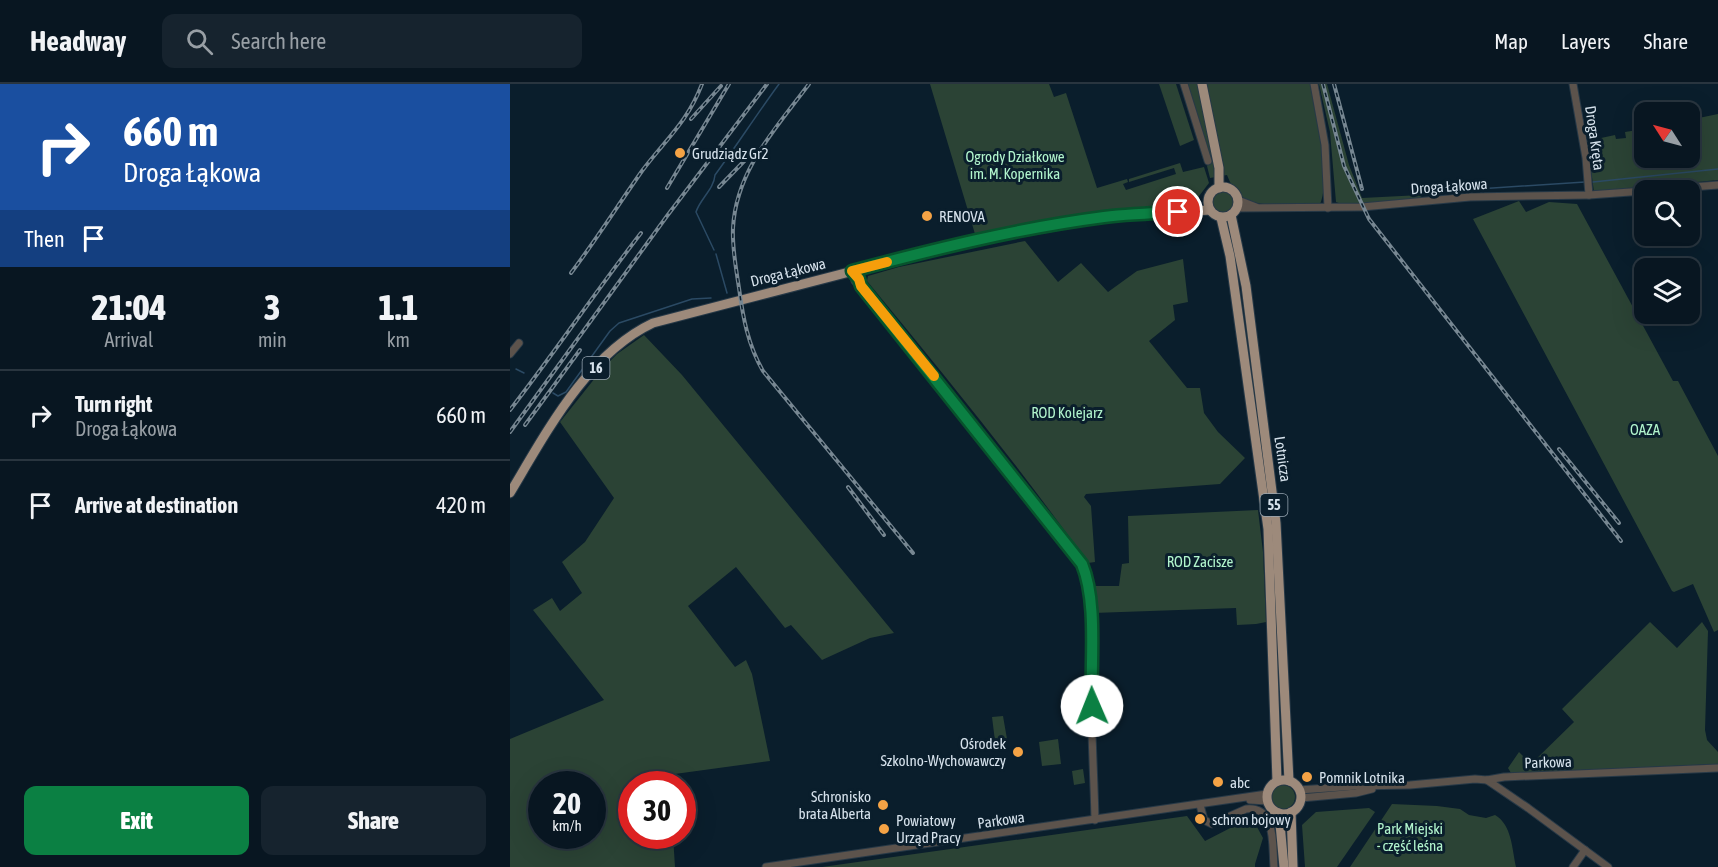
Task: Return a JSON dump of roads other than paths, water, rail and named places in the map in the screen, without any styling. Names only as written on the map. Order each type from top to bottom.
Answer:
[{"type":"main road","points":[[1202,84],[1223,188]]},
{"type":"main road","points":[[1223,188],[1234,192],[1235,208],[1221,218],[1209,206],[1210,194],[1223,188]]},
{"type":"main road","name":"Droga Łąkowa","points":[[510,493],[549,426],[611,351],[637,330],[671,317],[965,243],[1105,217],[1209,206]]},
{"type":"main road","name":"Lotnicza","points":[[1235,208],[1276,523],[1289,781]]},
{"type":"main road","name":"Lotnicza","points":[[1221,218],[1230,256],[1267,520],[1276,781]]},
{"type":"main road","points":[[1276,781],[1289,781],[1295,784],[1300,794],[1296,809],[1279,813],[1270,806],[1267,798],[1270,787],[1276,781]]},
{"type":"main road","points":[[1291,812],[1293,867]]},
{"type":"main road","points":[[1279,813],[1284,867]]},
{"type":"street","points":[[1184,84],[1208,161]]},
{"type":"street","points":[[1314,84],[1325,145],[1328,208]]},
{"type":"street","name":"Droga Kręta","points":[[1573,84],[1589,195]]},
{"type":"street","points":[[1700,186],[1718,185]]},
{"type":"street","name":"Droga Łąkowa","points":[[1235,208],[1362,207],[1470,197],[1589,195],[1634,192]]},
{"type":"street","points":[[852,271],[855,281],[1082,564],[1087,581],[1093,633],[1091,682],[1095,820]]},
{"type":"street","points":[[510,348],[519,343],[510,354]]},
{"type":"street","name":"Parkowa","points":[[1300,794],[1356,786],[1379,787],[1504,777],[1718,768]]},
{"type":"street","points":[[1487,780],[1608,867]]},
{"type":"street","name":"Parkowa","points":[[766,867],[1200,805],[1267,798]]},
{"type":"street","points":[[1200,805],[1204,820],[1212,824],[1246,809],[1252,808],[1264,813],[1270,823],[1274,867]]},
{"type":"street","points":[[1573,867],[1585,850]]},
{"type":"waterway","points":[[714,250],[696,212],[712,185],[715,175],[779,84]]},
{"type":"waterway","points":[[1593,182],[1718,169]]},
{"type":"waterway","points":[[1478,189],[1585,182]]},
{"type":"waterway","points":[[716,254],[727,293]]},
{"type":"waterway","points":[[553,393],[558,396],[566,392],[610,331],[619,323],[692,299],[711,298]]},
{"type":"waterway","points":[[516,369],[524,373]]},
{"type":"railway","points":[[571,273],[642,171],[690,110],[702,84]]},
{"type":"railway","points":[[667,188],[729,84]]},
{"type":"railway","points":[[510,432],[667,216],[767,84]]},
{"type":"railway","points":[[809,84],[771,134],[741,187],[736,207],[733,243],[744,321],[753,351],[763,371],[913,553]]},
{"type":"railway","points":[[1323,84],[1344,166],[1369,219],[1621,541]]},
{"type":"railway","points":[[1334,84],[1362,189]]},
{"type":"railway","points":[[691,119],[721,86]]},
{"type":"railway","points":[[719,187],[752,153]]},
{"type":"railway","points":[[510,410],[641,233]]},
{"type":"railway","points":[[525,425],[580,350]]},
{"type":"railway","points":[[1559,449],[1619,523]]},
{"type":"railway","points":[[848,487],[884,535]]},
{"type":"place","name":"Grudziądz Gr2","points":[[680,153]]},
{"type":"place","name":"RENOVA","points":[[927,216]]},
{"type":"place","name":"Ośrodek Szkolno-Wychowawczy","points":[[1018,752]]},
{"type":"place","name":"Pomnik Lotnika","points":[[1307,777]]},
{"type":"place","name":"abc","points":[[1218,782]]},
{"type":"place","name":"Schronisko brata Alberta","points":[[883,805]]},
{"type":"place","name":"schron bojowy","points":[[1200,819]]},
{"type":"place","name":"Powiatowy Urząd Pracy","points":[[884,829]]},
{"type":"park label","name":"Ogrody Działkowe im. M. Kopernika","points":[[1015,164]]},
{"type":"park label","name":"ROD Kolejarz","points":[[1067,412]]},
{"type":"park label","name":"OAZA","points":[[1645,429]]},
{"type":"park label","name":"ROD Zacisze","points":[[1200,561]]},
{"type":"park label","name":"Park Miejski - część leśna","points":[[1410,836]]}]
